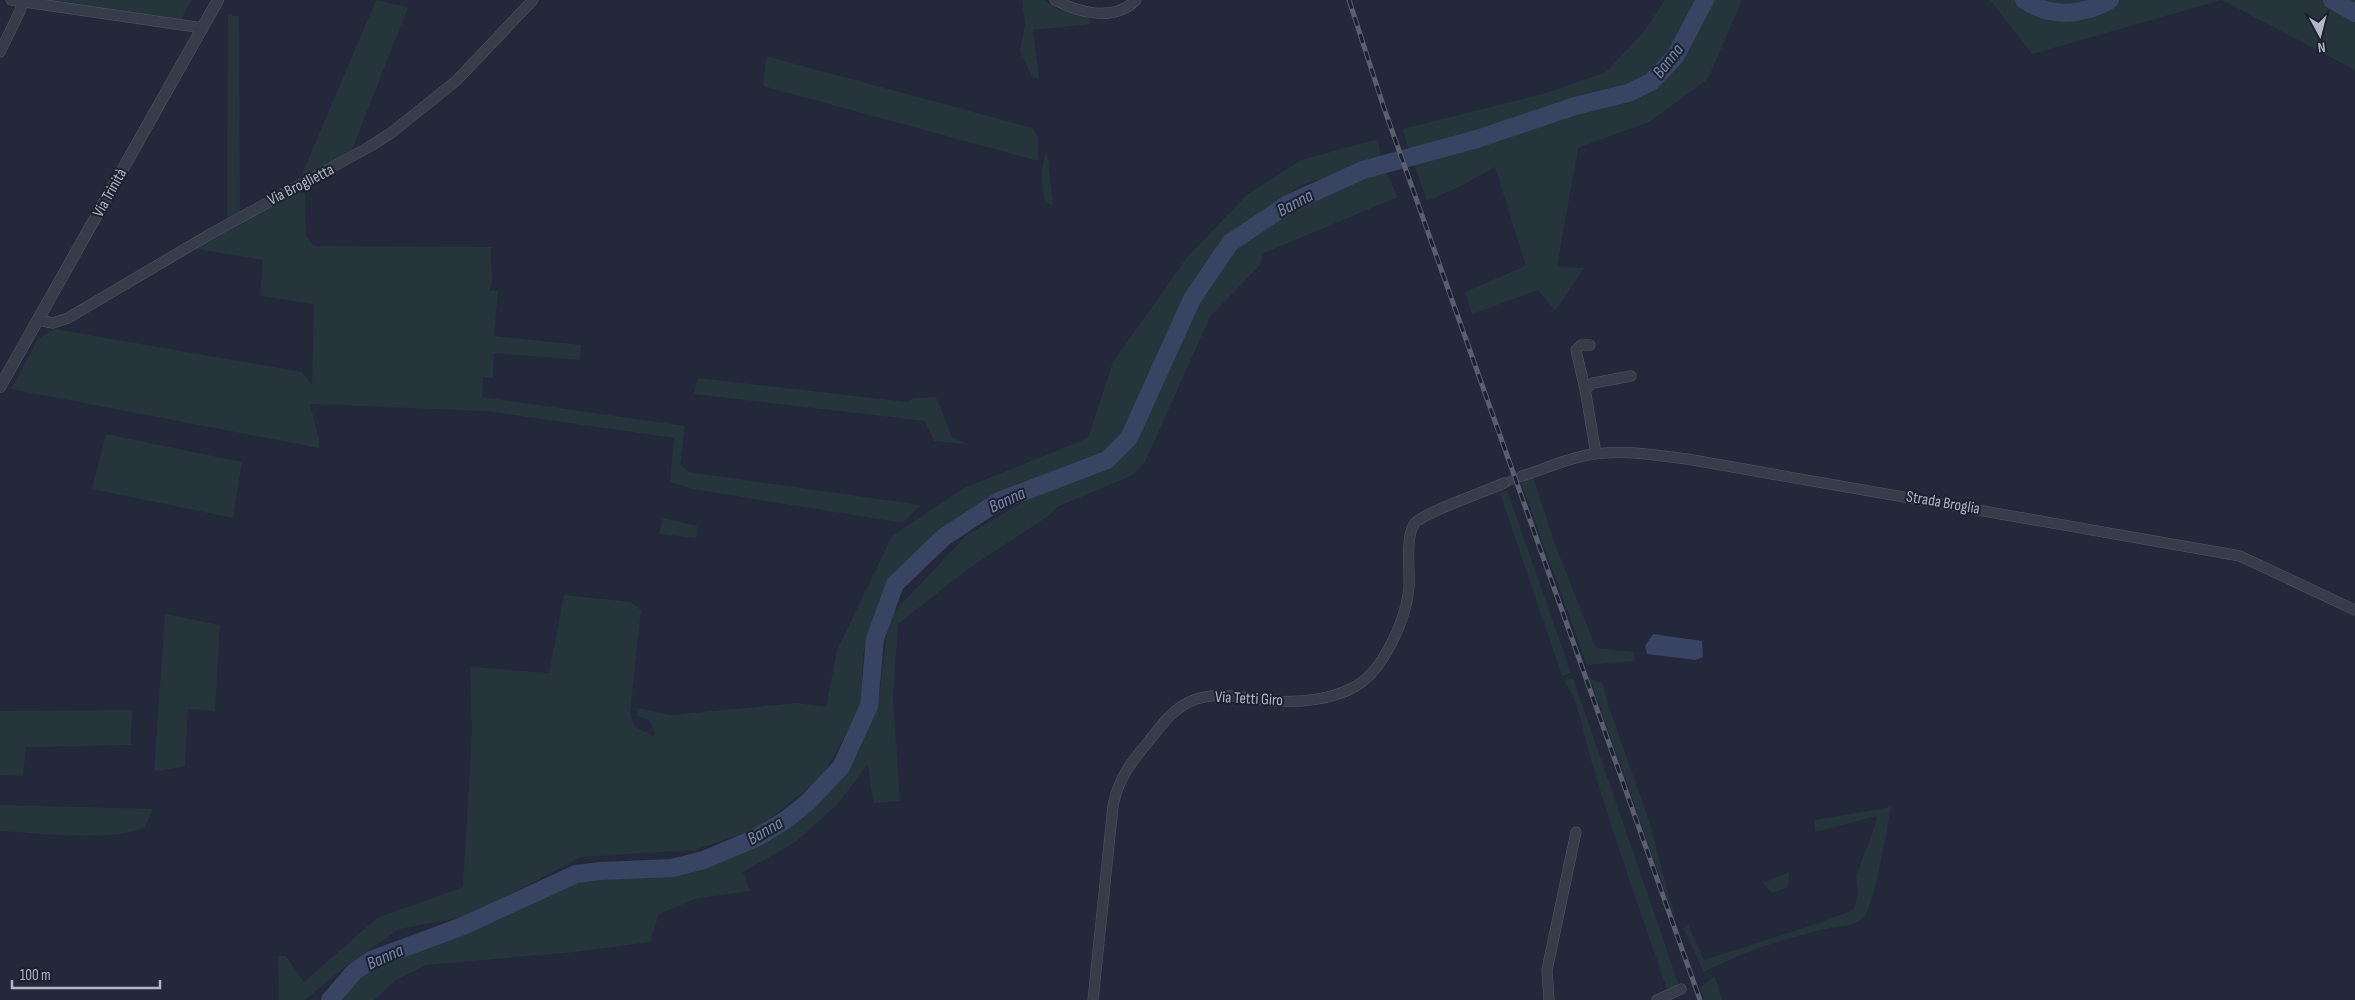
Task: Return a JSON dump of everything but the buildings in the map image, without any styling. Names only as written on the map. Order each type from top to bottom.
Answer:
[{"type":"street","points":[[11,0],[198,28]]},
{"type":"street","name":"Via Trinità","points":[[0,386],[198,28],[218,0]]},
{"type":"street","name":"Via Broglietta","points":[[38,320],[53,323],[68,318],[212,233],[391,133],[456,81],[533,0]]},
{"type":"street","points":[[1055,0],[1099,14],[1122,10],[1136,0]]},
{"type":"street","points":[[0,52],[20,11],[22,1]]},
{"type":"street","points":[[1590,345],[1581,345],[1576,350],[1596,454]]},
{"type":"street","points":[[1585,389],[1593,383],[1631,376]]},
{"type":"street","name":"Strada Broglia","points":[[1522,476],[1575,458],[1596,454],[1627,452],[1687,459],[2240,556],[2355,610]]},
{"type":"street","name":"Via Tetti Giro","points":[[1093,1000],[1113,806],[1119,781],[1134,760],[1173,713],[1189,702],[1198,699],[1229,696],[1295,701],[1337,694],[1357,686],[1379,662],[1405,612],[1409,585],[1410,538],[1413,525],[1425,516],[1504,483]]},
{"type":"street","points":[[1548,1000],[1547,970],[1576,832]]},
{"type":"street","points":[[1657,1000],[1681,989]]},
{"type":"shaded area","points":[[40,0],[192,0],[180,21]]},
{"type":"shaded area","points":[[376,0],[408,7],[350,155],[299,181]]},
{"type":"shaded area","points":[[1022,0],[1044,0],[1058,9],[1090,15],[1090,24],[1033,30],[1039,78],[1033,78],[1020,51],[1025,24]]},
{"type":"shaded area","points":[[1665,0],[1742,0],[1708,79],[1649,122],[1578,148],[1557,267],[1584,268],[1555,311],[1538,290],[1472,314],[1465,292],[1523,267],[1525,263],[1495,167],[1463,185],[1427,201],[1402,129],[1546,93],[1606,72],[1645,30]]},
{"type":"shaded area","points":[[1990,0],[2221,0],[2032,54]]},
{"type":"shaded area","points":[[2222,0],[2355,0],[2355,70]]},
{"type":"shaded area","points":[[228,15],[239,16],[240,213],[227,221]]},
{"type":"shaded area","points":[[766,56],[1033,128],[1038,138],[1038,161],[763,86]]},
{"type":"shaded area","points":[[1378,139],[1381,158],[1299,186],[1228,237],[1188,292],[1124,431],[1106,453],[999,493],[942,530],[889,580],[863,654],[861,708],[822,776],[759,828],[695,850],[581,857],[470,916],[399,929],[341,970],[305,1000],[279,1000],[278,956],[286,956],[304,982],[377,918],[463,887],[472,731],[470,667],[549,673],[564,595],[631,602],[641,610],[630,714],[635,727],[653,736],[655,733],[649,720],[637,716],[637,708],[671,715],[797,703],[826,707],[837,650],[892,536],[964,488],[1088,438],[1113,362],[1188,256],[1248,194],[1301,160]]},
{"type":"shaded area","points":[[1047,151],[1053,205],[1045,203],[1042,183],[1042,170]]},
{"type":"shaded area","points":[[1385,169],[1398,197],[1264,253],[1260,265],[1210,317],[1145,462],[1133,475],[1057,507],[1050,515],[969,568],[898,624],[893,699],[900,801],[873,803],[868,764],[837,805],[794,843],[743,872],[750,891],[695,899],[659,914],[650,942],[575,952],[426,965],[396,980],[374,1000],[337,1000],[361,976],[440,938],[488,923],[549,889],[599,875],[658,873],[710,867],[764,841],[812,809],[843,772],[872,715],[880,691],[889,617],[967,535],[1040,492],[1111,465],[1133,440],[1195,305],[1230,251],[1287,208]]},
{"type":"shaded area","points":[[298,190],[305,195],[306,236],[314,246],[491,247],[492,285],[489,290],[498,291],[494,336],[581,345],[580,360],[494,353],[493,378],[483,377],[482,397],[685,426],[680,465],[689,472],[921,505],[903,523],[693,489],[670,482],[674,438],[486,411],[310,404],[319,439],[319,448],[11,389],[38,339],[54,329],[302,372],[312,385],[314,304],[260,296],[263,260],[190,248]]},
{"type":"shaded area","points":[[698,378],[907,402],[914,398],[936,397],[952,437],[967,444],[934,441],[925,421],[694,394]]},
{"type":"shaded area","points":[[106,434],[242,462],[233,518],[92,489]]},
{"type":"shaded area","points":[[1533,477],[1556,547],[1596,648],[1634,652],[1635,661],[1587,665],[1521,482]]},
{"type":"shaded area","points":[[1507,490],[1571,673],[1562,676],[1500,493]]},
{"type":"shaded area","points":[[663,518],[697,526],[696,538],[659,534]]},
{"type":"shaded area","points":[[165,614],[220,625],[215,711],[188,709],[185,766],[159,771],[154,770]]},
{"type":"shaded area","points":[[1573,678],[1679,985],[1667,989],[1609,818],[1574,699],[1564,681]]},
{"type":"shaded area","points":[[1590,678],[1603,684],[1609,707],[1650,824],[1677,926]]},
{"type":"shaded area","points":[[132,710],[131,745],[26,747],[23,776],[0,775],[0,711]]},
{"type":"shaded area","points":[[0,805],[153,809],[144,828],[113,835],[74,836],[0,831]]},
{"type":"shaded area","points":[[1891,807],[1872,899],[1860,921],[1766,946],[1704,972],[1683,928],[1688,924],[1704,960],[1816,924],[1853,910],[1858,895],[1856,876],[1877,816],[1815,832],[1814,820]]},
{"type":"shaded area","points":[[1789,872],[1788,887],[1772,893],[1763,883]]},
{"type":"shaded area","points":[[1715,976],[1722,1000],[1705,1000],[1700,988]]},
{"type":"water","points":[[1653,634],[1702,641],[1703,657],[1696,660],[1647,654],[1645,646]]},
{"type":"waterway","name":"Banna","points":[[330,1000],[354,972],[371,960],[463,926],[576,874],[672,868],[704,860],[758,837],[787,819],[808,802],[841,767],[869,706],[875,639],[895,584],[944,537],[999,501],[1107,460],[1129,438],[1192,299],[1230,243],[1288,204],[1363,170],[1477,139],[1575,106],[1628,93],[1651,82],[1675,57],[1705,0]]},
{"type":"waterway","name":"Banna","points":[[2024,0],[2045,10],[2067,13],[2089,9],[2110,0]]},
{"type":"waterway","name":"Banna","points":[[2332,0],[2355,13]]},
{"type":"tunnel","points":[[1504,483],[1522,476]]},
{"type":"railway","points":[[1349,0],[1384,108],[1700,1000]]}]
